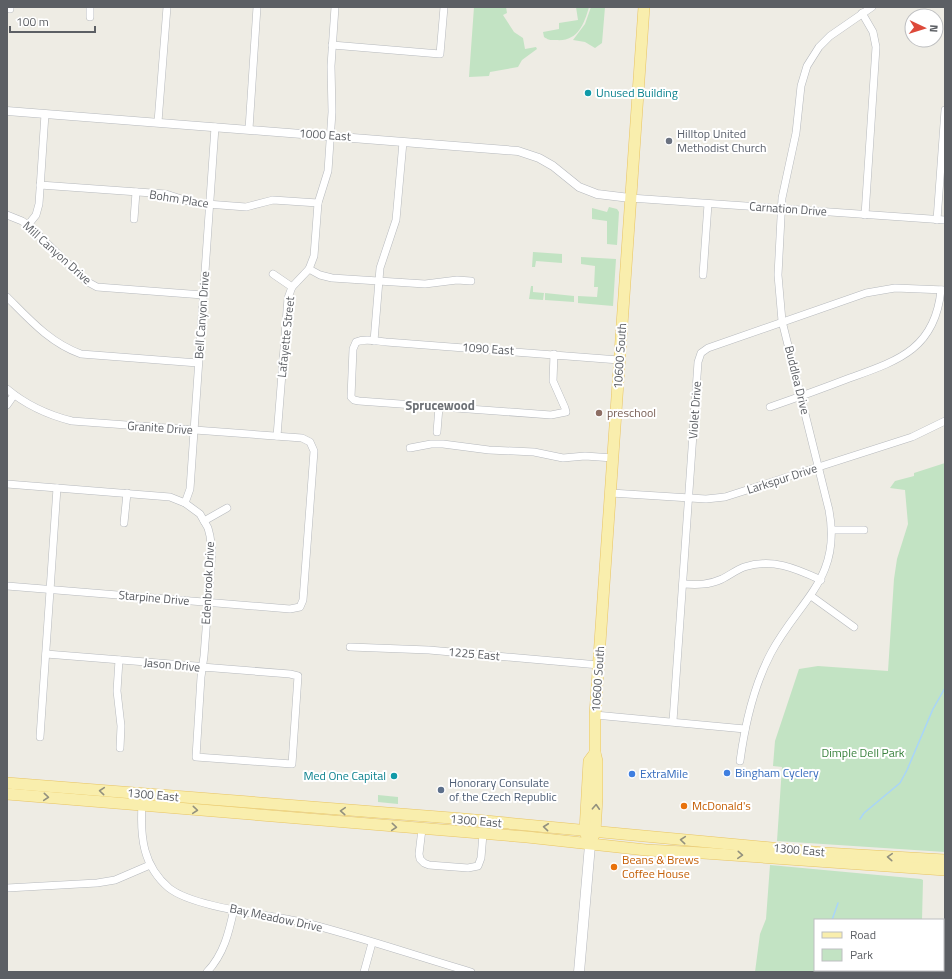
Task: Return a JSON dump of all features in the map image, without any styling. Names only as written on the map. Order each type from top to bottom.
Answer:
[{"type":"main road","name":"10600 South","points":[[579,972],[597,761],[594,753],[595,714],[644,7]]},
{"type":"main road","name":"1300 East","points":[[7,783],[590,831],[816,852],[945,860]]},
{"type":"main road","name":"1300 East","points":[[7,794],[483,834],[590,845],[945,870]]},
{"type":"main road","points":[[142,805],[148,799],[184,801],[200,799]]},
{"type":"street","points":[[90,7],[90,16]]},
{"type":"street","points":[[158,122],[166,7]]},
{"type":"street","points":[[249,130],[257,7]]},
{"type":"street","name":"Lafayette Street","points":[[277,436],[286,304],[292,287],[309,269],[314,256],[318,203],[326,178],[330,136],[332,45],[335,7]]},
{"type":"street","points":[[332,45],[440,54],[444,7]]},
{"type":"street","name":"Buddlea Drive","points":[[740,761],[745,729],[755,691],[771,653],[790,622],[811,596],[821,580],[830,555],[832,530],[830,510],[782,321],[778,275],[784,184],[796,134],[800,86],[812,55],[824,42],[872,7]]},
{"type":"street","points":[[862,14],[873,32],[876,47],[865,215]]},
{"type":"street","points":[[941,220],[945,110]]},
{"type":"street","name":"1000 East","points":[[7,111],[518,151],[529,153],[553,166],[579,187],[596,194],[630,198]]},
{"type":"street","points":[[28,225],[38,210],[45,114]]},
{"type":"street","name":"Bell Canyon Drive","points":[[185,503],[190,488],[215,127]]},
{"type":"street","points":[[374,341],[378,281],[383,256],[396,220],[403,142]]},
{"type":"street","name":"Bohm Place","points":[[40,185],[166,194],[194,203],[246,207],[273,200],[318,203]]},
{"type":"street","points":[[134,219],[136,192]]},
{"type":"street","name":"Carnation Drive","points":[[630,198],[941,220]]},
{"type":"street","points":[[703,275],[708,204]]},
{"type":"street","name":"Mill Canyon Drive","points":[[7,215],[28,225],[86,281],[97,287],[203,296]]},
{"type":"street","points":[[309,269],[326,277],[378,281],[425,284],[458,280],[471,281]]},
{"type":"street","points":[[274,274],[292,287]]},
{"type":"street","name":"Violet Drive","points":[[673,721],[698,362],[701,353],[708,348],[782,321],[866,293],[896,288],[943,290]]},
{"type":"street","points":[[770,407],[886,365],[904,355],[922,339],[929,330],[938,310],[943,290]]},
{"type":"street","points":[[7,297],[49,337],[75,352],[93,356],[198,363]]},
{"type":"street","name":"1090 East","points":[[439,407],[352,399],[350,394],[351,375],[353,349],[356,342],[374,341],[619,360]]},
{"type":"street","points":[[437,432],[439,407],[552,415],[566,412],[553,381],[554,354]]},
{"type":"street","name":"Granite Drive","points":[[7,389],[14,395],[42,411],[72,421],[306,438],[310,442],[314,451],[303,600],[300,607]]},
{"type":"street","points":[[7,405],[14,395]]},
{"type":"street","name":"Larkspur Drive","points":[[611,493],[689,498],[725,497],[912,437],[944,424]]},
{"type":"street","points":[[410,448],[431,444],[443,444],[490,450],[534,452],[563,458],[585,456],[613,458]]},
{"type":"street","name":"Edenbrook Drive","points":[[7,484],[170,497],[185,503],[196,511],[208,528],[212,543],[196,757],[292,764]]},
{"type":"street","points":[[40,737],[57,488]]},
{"type":"street","points":[[124,523],[127,493]]},
{"type":"street","points":[[204,521],[227,508]]},
{"type":"street","points":[[832,530],[864,530]]},
{"type":"street","points":[[683,584],[706,584],[723,578],[743,568],[761,564],[782,564],[821,580]]},
{"type":"street","name":"Starpine Drive","points":[[7,586],[290,609],[300,607]]},
{"type":"street","points":[[811,596],[854,627]]},
{"type":"street","name":"1225 East","points":[[350,647],[429,650],[599,665]]},
{"type":"street","name":"Jason Drive","points":[[46,654],[298,676],[292,764]]},
{"type":"street","points":[[119,660],[117,692],[121,726],[120,748]]},
{"type":"street","points":[[595,714],[745,729]]},
{"type":"street","name":"Bay Meadow Drive","points":[[142,805],[142,839],[150,865],[162,881],[177,893],[198,901],[309,924],[471,972]]},
{"type":"street","points":[[422,829],[419,854],[420,859],[424,863],[468,868],[478,866],[480,862],[483,834]]},
{"type":"street","points":[[7,888],[97,883],[115,880],[150,865]]},
{"type":"street","points":[[208,972],[220,955],[227,940],[234,909]]},
{"type":"street","points":[[364,972],[372,942]]},
{"type":"green space","points":[[474,7],[506,7],[507,13],[503,15],[514,32],[523,38],[525,49],[536,47],[537,49],[522,60],[518,67],[490,72],[489,76],[469,77]]},
{"type":"green space","points":[[576,7],[589,7],[582,26],[574,35],[563,40],[550,40],[544,37],[543,32],[559,29],[559,23],[578,20]]},
{"type":"green space","points":[[591,7],[605,7],[602,43],[595,48],[585,42],[573,40],[585,24]]},
{"type":"green space","points":[[609,207],[617,209],[619,212],[617,245],[607,244],[607,221],[592,219],[592,208],[607,212]]},
{"type":"green space","points":[[533,252],[562,254],[562,263],[536,261],[535,267],[532,267]]},
{"type":"green space","points":[[581,257],[616,259],[613,306],[578,303],[578,296],[597,297],[598,287],[594,287],[595,266],[581,264]]},
{"type":"green space","points":[[531,286],[533,286],[533,292],[544,293],[543,300],[529,299]]},
{"type":"green space","points":[[545,293],[574,296],[574,302],[545,300]]},
{"type":"green space","name":"Dimple Dell Park","points":[[945,463],[945,852],[777,841],[782,767],[773,766],[775,741],[799,669],[818,666],[888,671],[894,579],[897,559],[908,524],[905,490],[890,488],[895,481],[914,476],[914,473]]},
{"type":"green space","points":[[378,795],[398,797],[398,804],[378,802]]},
{"type":"green space","points":[[770,865],[923,880],[922,919],[814,919],[814,971],[888,971],[887,972],[755,972],[760,934],[766,919]]},
{"type":"waterway","points":[[860,819],[864,813],[900,783],[933,709],[945,688]]},
{"type":"waterway","points":[[832,919],[838,903]]},
{"type":"place","name":"Unused Building","points":[[588,93]]},
{"type":"place","name":"Hilltop United Methodist Church","points":[[669,141]]},
{"type":"place","name":"preschool","points":[[599,413]]},
{"type":"place","name":"Bingham Cyclery","points":[[727,773]]},
{"type":"place","name":"ExtraMile","points":[[632,774]]},
{"type":"place","name":"Med One Capital","points":[[394,776]]},
{"type":"place","name":"Honorary Consulate of the Czech Republic","points":[[441,790]]},
{"type":"place","name":"McDonald's","points":[[684,806]]},
{"type":"place","name":"Beans & Brews Coffee House","points":[[614,867]]},
{"type":"district","name":"Sprucewood","points":[[440,405]]}]
